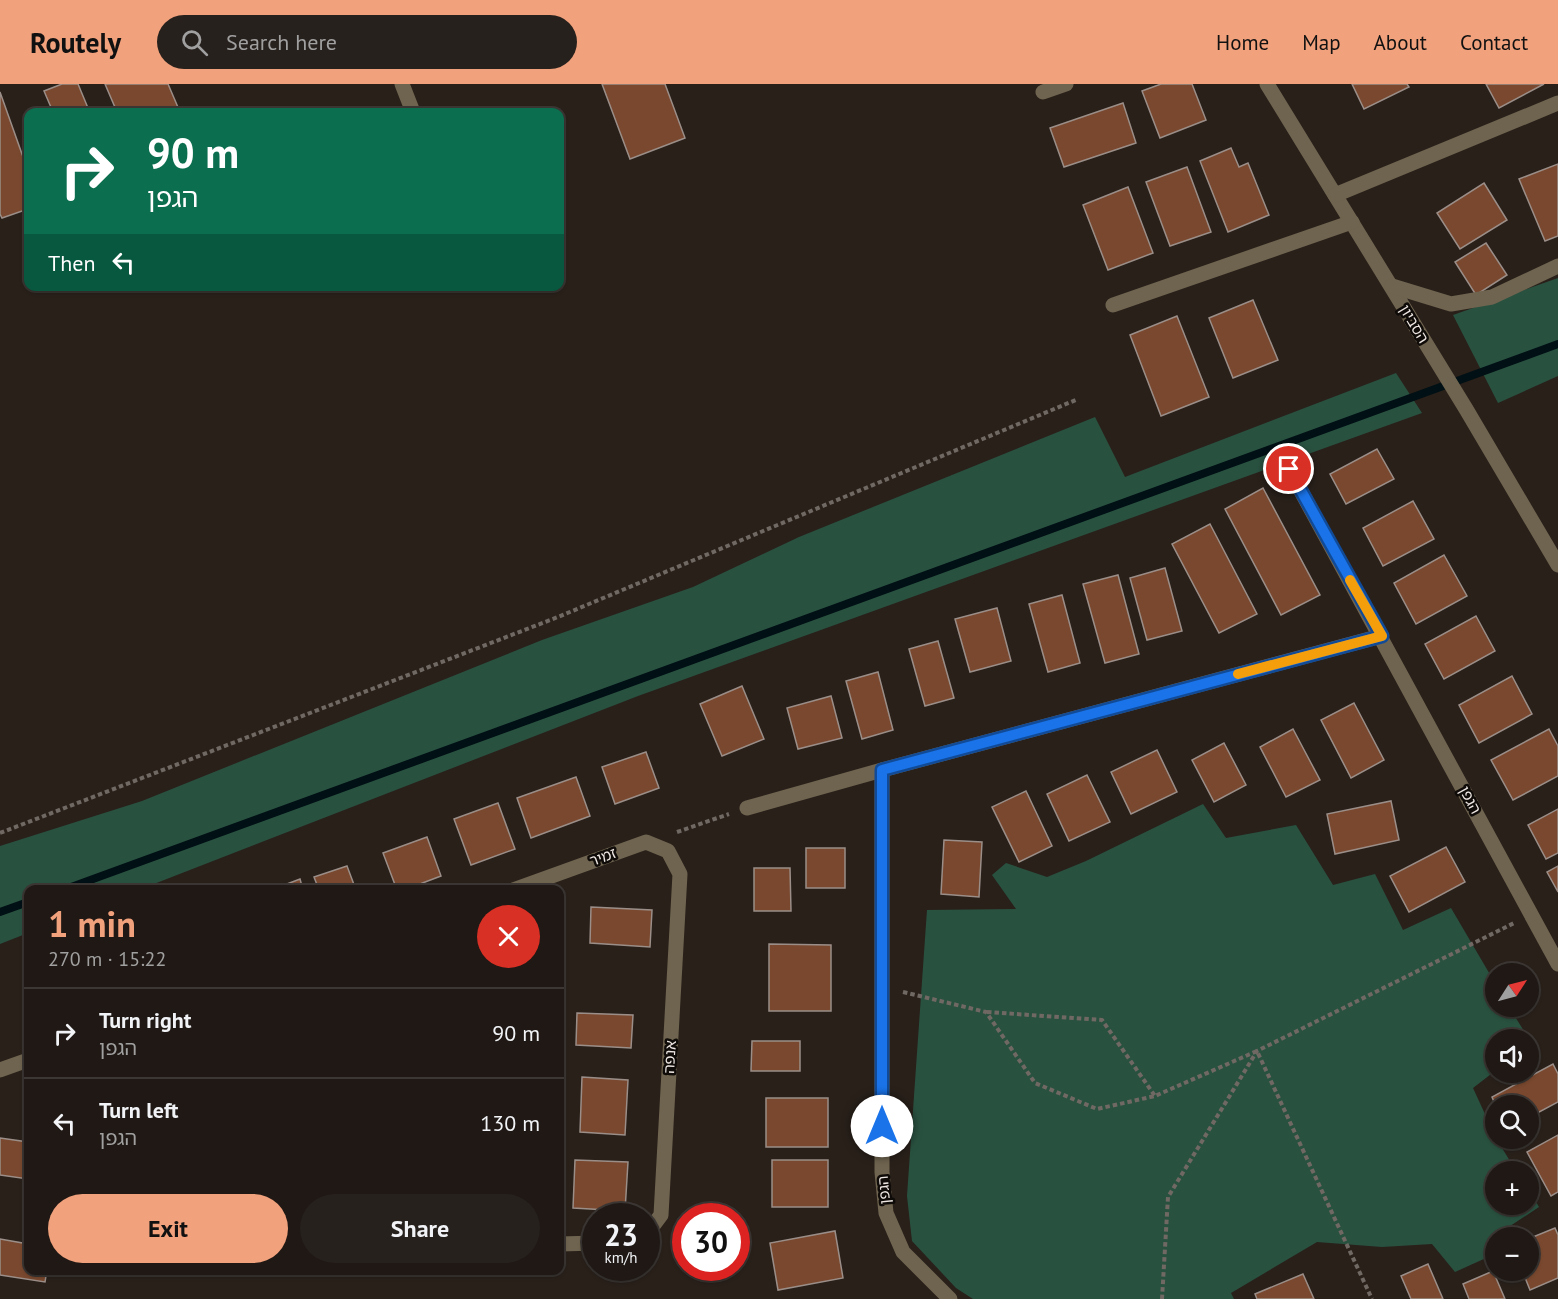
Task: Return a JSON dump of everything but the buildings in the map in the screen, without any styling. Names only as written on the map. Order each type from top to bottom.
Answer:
[{"type":"street","points":[[402,84],[411,108]]},
{"type":"street","points":[[1043,92],[1066,84]]},
{"type":"street","name":"הסביון","points":[[1268,84],[1392,286],[1558,565]]},
{"type":"street","points":[[1335,195],[1558,103]]},
{"type":"street","points":[[1113,305],[1352,222]]},
{"type":"street","points":[[1392,286],[1451,303],[1492,297],[1558,266]]},
{"type":"street","name":"הגפן","points":[[1289,469],[1382,636],[1558,964]]},
{"type":"street","points":[[747,808],[1382,636]]},
{"type":"street","name":"הגפן","points":[[882,770],[882,1172],[886,1213],[903,1252],[950,1299]]},
{"type":"street","name":"אנפה","points":[[646,842],[668,851],[680,874],[660,1216]]},
{"type":"street","name":"זמיר","points":[[527,885],[646,842]]},
{"type":"street","points":[[0,1070],[24,1061]]},
{"type":"street","points":[[564,1244],[582,1243]]},
{"type":"path","points":[[0,833],[558,618],[1078,399]]},
{"type":"path","points":[[646,842],[747,808]]},
{"type":"path","points":[[986,1012],[1035,1083],[1097,1109],[1155,1096],[1257,1051],[1531,915]]},
{"type":"path","points":[[882,986],[986,1012],[1102,1020],[1155,1096]]},
{"type":"path","points":[[1162,1299],[1168,1197],[1257,1051]]},
{"type":"path","points":[[1257,1051],[1372,1299]]},
{"type":"green space","points":[[1558,278],[1558,376],[1498,403],[1453,315]]},
{"type":"green space","points":[[1396,373],[1422,413],[638,696],[151,885],[24,885],[24,935],[0,944],[0,846],[142,801],[542,640],[693,587],[799,537],[1095,417],[1125,477]]},
{"type":"green space","points":[[1203,804],[1226,838],[1296,825],[1333,885],[1375,874],[1403,930],[1451,908],[1485,966],[1485,1017],[1515,1017],[1523,1029],[1485,1029],[1485,1079],[1473,1088],[1485,1114],[1485,1149],[1503,1149],[1510,1161],[1485,1161],[1485,1215],[1527,1215],[1509,1227],[1485,1227],[1485,1258],[1455,1272],[1432,1244],[1382,1247],[1317,1242],[1231,1293],[1234,1299],[973,1299],[956,1288],[912,1241],[907,1196],[927,910],[1016,909],[992,875],[1006,863],[1047,877],[1086,861]]},
{"type":"waterway","points":[[77,885],[1558,344]]},
{"type":"waterway","points":[[0,912],[24,903]]},
{"type":"slow traffic","points":[[1238,674],[1382,636],[1350,580]]},
{"type":"route","points":[[882,1126],[882,770],[1382,636],[1289,469]]}]
